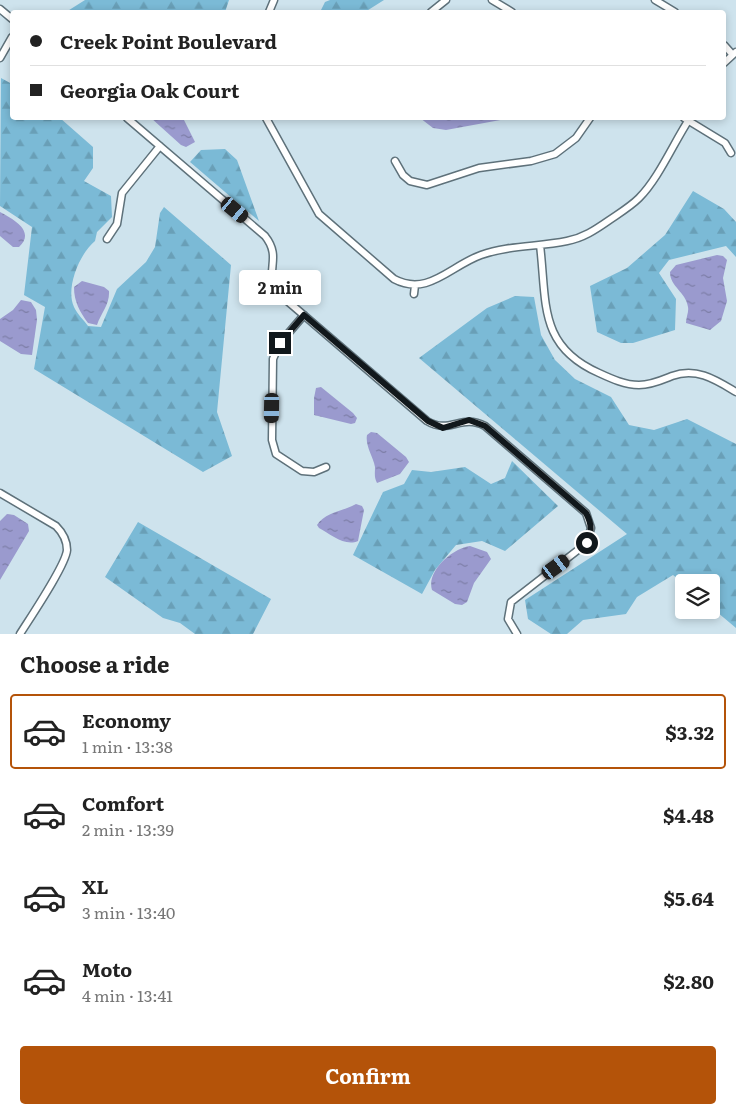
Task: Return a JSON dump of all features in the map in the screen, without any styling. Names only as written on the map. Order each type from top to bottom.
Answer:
[{"type":"street","points":[[434,10],[446,0]]},
{"type":"street","points":[[492,0],[509,10]]},
{"type":"street","points":[[655,0],[672,10]]},
{"type":"street","points":[[0,9],[10,17]]},
{"type":"street","points":[[0,58],[10,41]]},
{"type":"street","points":[[129,120],[265,236],[275,252],[271,274],[272,283],[278,293],[428,421],[443,428],[469,420],[485,426],[586,513],[591,521],[587,543],[511,602],[508,619],[517,634]]},
{"type":"street","points":[[267,120],[319,214],[394,279],[401,283],[415,285],[429,284],[466,262],[487,253],[572,240],[587,235],[640,198],[686,120]]},
{"type":"street","points":[[395,161],[403,175],[418,184],[427,185],[479,168],[531,160],[555,154],[576,138],[589,120]]},
{"type":"street","points":[[690,120],[725,143],[731,153]]},
{"type":"street","points":[[107,239],[117,224],[122,193],[160,146]]},
{"type":"street","points":[[540,245],[549,322],[561,348],[573,360],[619,382],[630,384],[650,383],[685,372],[696,373],[715,379],[736,392]]},
{"type":"street","points":[[414,294],[415,285]]},
{"type":"street","points":[[304,315],[280,343],[273,359],[272,440],[276,454],[302,471],[314,472],[326,467]]},
{"type":"street","points":[[0,493],[56,526],[63,533],[66,542],[64,560],[20,634]]},
{"type":"green space","points":[[85,0],[229,0],[226,10],[69,10]]},
{"type":"green space","points":[[330,0],[384,0],[368,10],[321,10],[325,2]]},
{"type":"green space","points":[[1,78],[10,83],[10,120],[62,120],[93,147],[93,168],[84,181],[111,196],[112,217],[97,232],[95,241],[79,262],[71,290],[74,307],[88,326],[101,327],[117,289],[146,262],[155,247],[160,213],[164,207],[231,265],[217,412],[232,456],[203,472],[34,369],[45,307],[24,295],[32,227],[0,206]]},
{"type":"green space","points":[[225,149],[237,160],[259,221],[190,162],[201,150]]},
{"type":"green space","points":[[693,191],[724,209],[736,222],[736,257],[726,246],[669,260],[659,273],[676,299],[675,330],[633,343],[621,343],[597,332],[590,286],[627,268],[665,235]]},
{"type":"green space","points":[[515,296],[534,297],[541,335],[555,360],[575,379],[611,397],[629,425],[654,430],[687,419],[736,444],[736,628],[720,615],[720,574],[675,574],[675,577],[673,575],[637,597],[626,614],[583,620],[567,634],[551,634],[528,619],[525,600],[627,534],[419,358],[487,308]]},
{"type":"green space","points":[[512,461],[558,506],[505,551],[482,541],[456,545],[435,570],[422,594],[353,555],[383,492],[404,484],[412,470],[431,472],[465,467],[491,484],[505,478]]},
{"type":"green space","points":[[138,522],[271,599],[253,634],[195,634],[180,623],[163,618],[105,577]]},
{"type":"water","points":[[153,120],[184,120],[195,142],[186,147],[181,145]]},
{"type":"water","points":[[423,120],[501,120],[446,130],[433,128]]},
{"type":"water","points":[[0,212],[11,218],[24,231],[24,241],[19,247],[13,247],[0,236]]},
{"type":"water","points":[[717,255],[723,256],[727,260],[723,278],[727,301],[721,321],[710,330],[686,323],[687,302],[673,282],[670,272],[676,265]]},
{"type":"water","points":[[82,281],[104,287],[109,291],[107,304],[97,325],[88,323],[76,302],[74,287]]},
{"type":"water","points":[[21,300],[31,302],[36,310],[37,320],[32,355],[21,354],[0,341],[0,319],[13,310]]},
{"type":"water","points":[[321,387],[353,413],[357,418],[355,423],[351,424],[314,415],[316,388]]},
{"type":"water","points":[[371,432],[377,433],[406,457],[409,462],[400,474],[377,483],[374,463],[367,443],[367,435]]},
{"type":"water","points":[[356,504],[362,506],[364,510],[358,541],[343,541],[319,528],[317,525],[330,514]]},
{"type":"water","points":[[7,514],[14,515],[28,524],[29,531],[0,580],[0,521]]},
{"type":"water","points":[[470,546],[487,552],[491,559],[474,583],[467,602],[462,605],[455,604],[432,590],[433,575],[449,556],[456,551]]},
{"type":"route","points":[[280,343],[304,315],[428,421],[443,428],[469,420],[485,426],[586,513],[591,521],[590,535],[587,543]]}]
